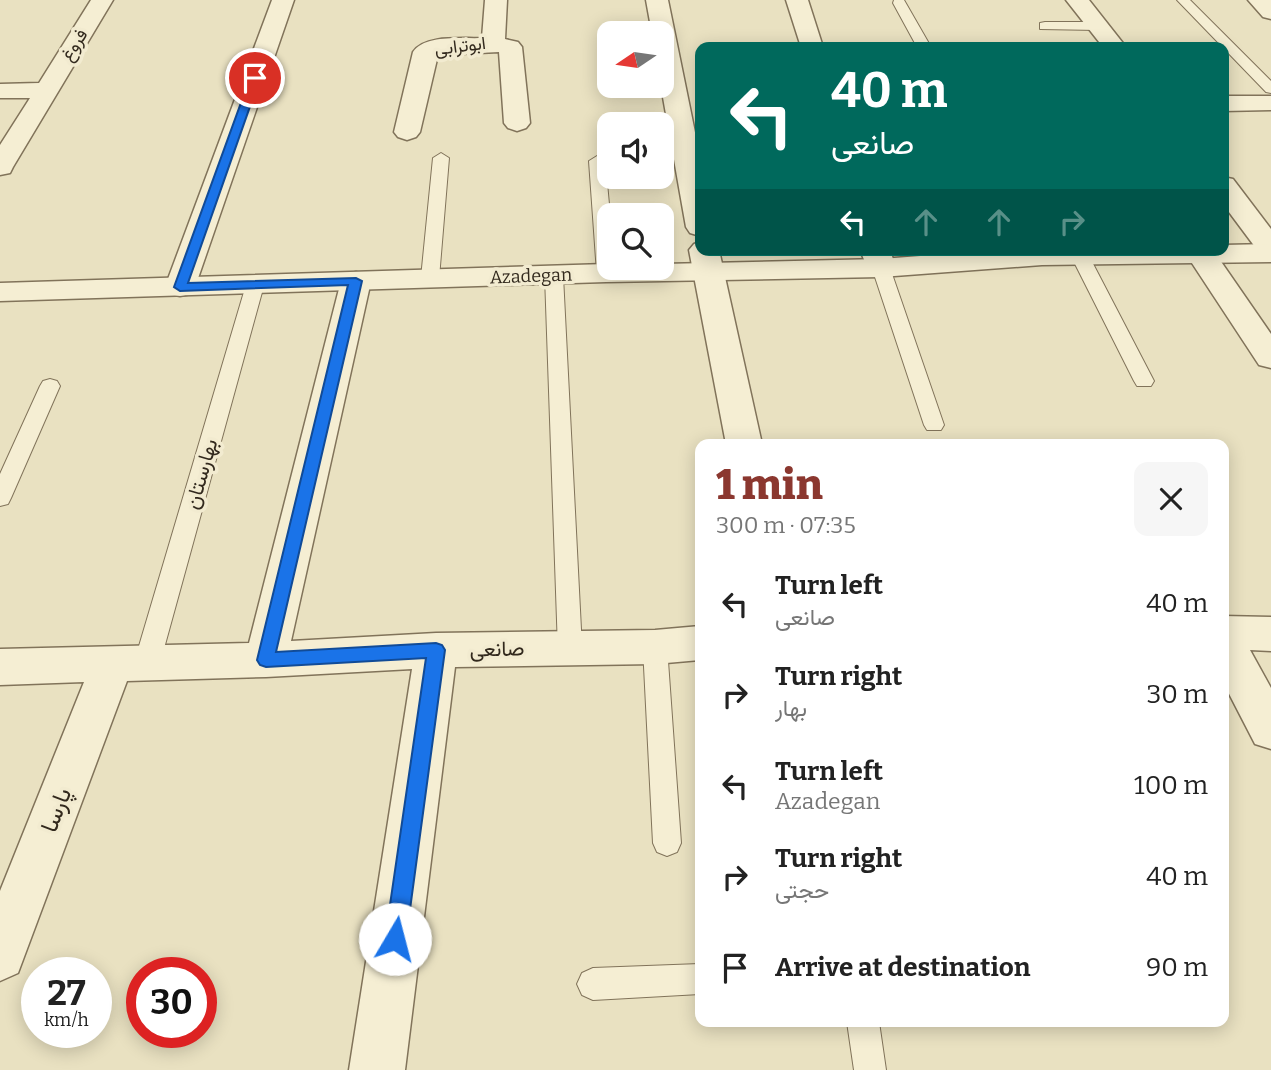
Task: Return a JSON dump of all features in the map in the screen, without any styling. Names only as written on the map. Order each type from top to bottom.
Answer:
[{"type":"street","name":"فروغ","points":[[0,167],[102,0]]},
{"type":"street","points":[[180,287],[283,0]]},
{"type":"street","name":"ابوترابی","points":[[407,132],[425,52],[428,49],[493,44],[496,0]]},
{"type":"street","points":[[657,0],[695,201]]},
{"type":"street","points":[[797,0],[810,42]]},
{"type":"street","points":[[1077,0],[1111,42]]},
{"type":"street","points":[[1259,0],[1271,12]]},
{"type":"street","points":[[493,44],[510,47],[517,123]]},
{"type":"street","points":[[0,91],[46,90]]},
{"type":"street","points":[[1229,104],[1271,103]]},
{"type":"street","points":[[1229,193],[1271,251]]},
{"type":"street","name":"Azadegan","points":[[1229,253],[1271,251]]},
{"type":"street","name":"Azadegan","points":[[674,266],[707,262],[959,256]]},
{"type":"street","points":[[1202,256],[1271,358]]},
{"type":"street","points":[[707,262],[743,439]]},
{"type":"street","name":"Azadegan","points":[[0,292],[597,274]]},
{"type":"street","points":[[266,660],[356,281]]},
{"type":"street","points":[[1229,633],[1271,634]]},
{"type":"street","name":"صانعی","points":[[0,667],[266,660],[436,650],[655,647],[695,643]]},
{"type":"street","points":[[377,1070],[436,650]]},
{"type":"street","points":[[1229,652],[1271,730]]},
{"type":"street","name":"پارسا","points":[[2,941],[129,664]]},
{"type":"lane","points":[[1183,0],[1225,42]]},
{"type":"lane","points":[[899,3],[921,42]]},
{"type":"lane","points":[[1045,26],[1097,26]]},
{"type":"lane","points":[[1229,47],[1271,89]]},
{"type":"lane","points":[[430,278],[441,158]]},
{"type":"lane","points":[[1080,256],[1144,381]]},
{"type":"lane","points":[[878,259],[934,425]]},
{"type":"lane","points":[[554,276],[570,649]]},
{"type":"lane","name":"بهارستان","points":[[129,664],[255,285]]},
{"type":"lane","points":[[0,498],[50,386]]},
{"type":"lane","points":[[655,647],[667,843]]},
{"type":"lane","points":[[593,985],[695,979]]},
{"type":"lane","points":[[864,1027],[870,1070]]},
{"type":"route","points":[[255,78],[180,287],[356,281],[266,660],[436,650],[395,939]]}]
